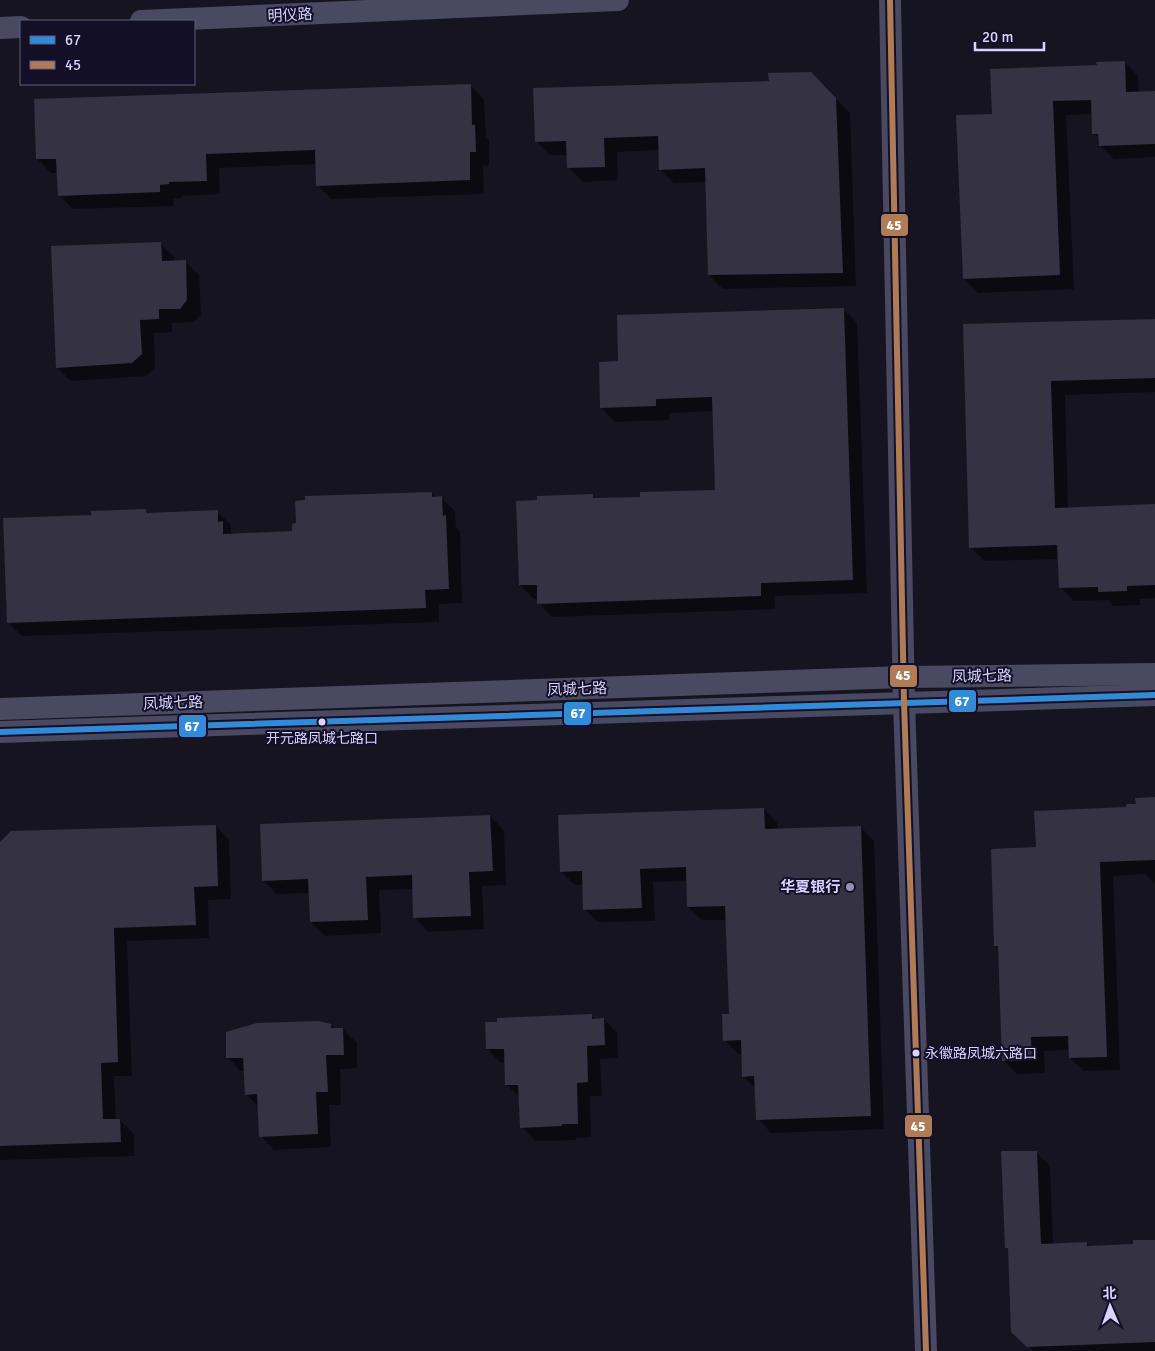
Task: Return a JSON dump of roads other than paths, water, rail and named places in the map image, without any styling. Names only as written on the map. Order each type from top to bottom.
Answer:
[{"type":"street","name":"明仪路","points":[[164,20],[618,0]]},
{"type":"street","points":[[890,0],[903,677],[926,1351]]},
{"type":"street","points":[[0,28],[20,27]]},
{"type":"street","name":"凤城七路","points":[[0,709],[903,677],[1155,674]]},
{"type":"street","name":"凤城七路","points":[[0,732],[1155,695]]},
{"type":"place","name":"开元路凤城七路口","points":[[322,722]]},
{"type":"place","name":"华夏银行","points":[[850,887]]},
{"type":"place","name":"永徽路凤城六路口","points":[[916,1053]]}]
